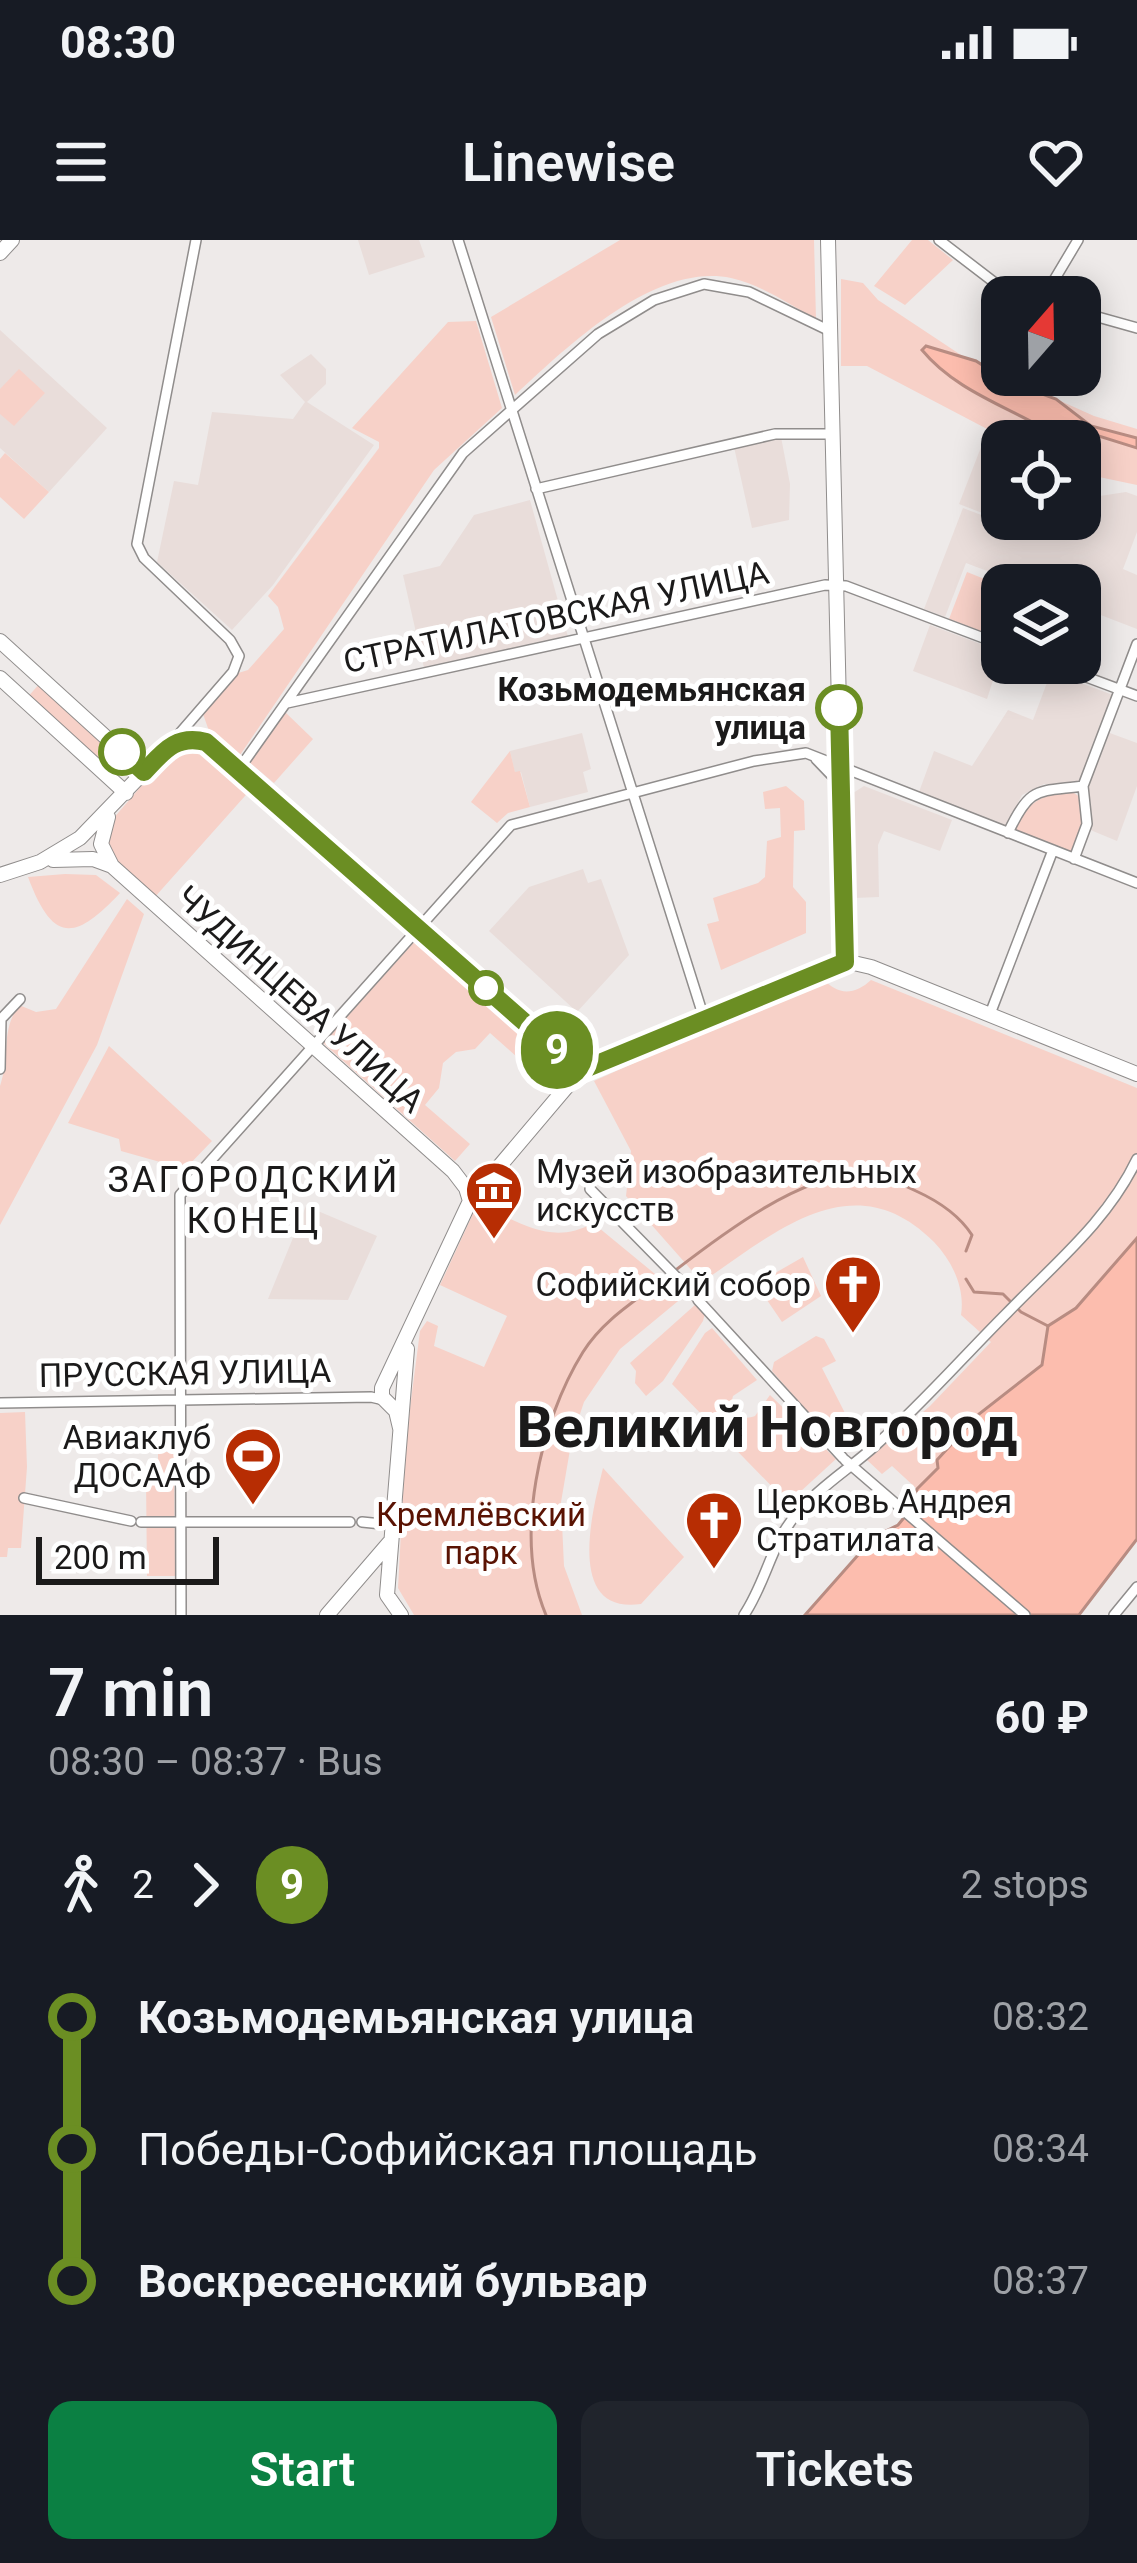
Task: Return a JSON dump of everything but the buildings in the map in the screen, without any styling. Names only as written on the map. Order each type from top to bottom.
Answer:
[{"type":"main road","points":[[0,253],[12,240]]},
{"type":"main road","points":[[828,240],[845,962]]},
{"type":"main road","points":[[0,641],[144,772]]},
{"type":"main road","points":[[0,678],[126,793]]},
{"type":"main road","points":[[0,875],[40,862],[80,838],[170,745],[189,739],[206,742],[580,1071]]},
{"type":"main road","points":[[112,866],[100,836],[113,808]]},
{"type":"main road","points":[[40,862],[86,859],[112,866]]},
{"type":"main road","name":"ЧУДИНЦЕВА УЛИЦА","points":[[112,866],[453,1171],[470,1201]]},
{"type":"main road","points":[[393,1608],[391,1532],[400,1428],[388,1394],[410,1333],[470,1201],[580,1071],[845,962],[872,967],[1137,1074]]},
{"type":"main road","name":"ЧУДИНЦЕВА УЛИЦА","points":[[453,1171],[472,1181],[485,1180]]},
{"type":"main road","points":[[327,1615],[374,1562],[391,1532]]},
{"type":"street","points":[[170,745],[239,659],[238,650],[147,562],[137,544],[196,240]]},
{"type":"street","points":[[458,240],[704,1018]]},
{"type":"street","points":[[939,240],[986,276]]},
{"type":"street","points":[[1057,276],[1078,240]]},
{"type":"street","points":[[238,769],[463,454],[512,407],[622,317],[689,286],[711,284],[738,288],[830,331]]},
{"type":"street","points":[[1101,318],[1137,328]]},
{"type":"street","points":[[536,489],[775,434],[832,434]]},
{"type":"street","points":[[836,585],[981,637]]},
{"type":"street","name":"СТРАТИЛАТОВСКАЯ УЛИЦА","points":[[287,703],[836,585]]},
{"type":"street","points":[[1074,859],[1088,824],[1083,786],[1137,644]]},
{"type":"street","points":[[1101,682],[1137,696]]},
{"type":"street","points":[[200,711],[197,727],[206,742]]},
{"type":"street","points":[[181,1615],[180,1195],[511,824],[790,752],[806,753],[1137,883]]},
{"type":"street","points":[[806,753],[841,785]]},
{"type":"street","points":[[1009,832],[1036,793],[1053,786],[1083,786]]},
{"type":"street","points":[[990,1015],[1053,850]]},
{"type":"street","points":[[0,1069],[2,1019],[20,999]]},
{"type":"street","points":[[744,1615],[759,1591],[781,1533],[802,1507],[846,1461],[914,1411],[1048,1276],[1118,1197],[1137,1159]]},
{"type":"street","points":[[590,1189],[846,1461],[1025,1615]]},
{"type":"street","name":"ПРУССКАЯ УЛИЦА","points":[[0,1403],[388,1394]]},
{"type":"street","points":[[23,1498],[136,1521],[353,1522],[391,1532]]},
{"type":"street","points":[[374,1562],[393,1608]]},
{"type":"street","points":[[1114,1615],[1137,1587]]},
{"type":"shaded area","points":[[358,240],[419,240],[425,257],[369,275]]},
{"type":"shaded area","points":[[0,330],[107,428],[49,492],[0,448]]},
{"type":"shaded area","points":[[926,346],[981,364],[981,396],[949,375],[922,350]]},
{"type":"shaded area","points":[[311,354],[326,369],[326,384],[307,402],[374,445],[273,585],[232,630],[157,562],[174,481],[198,485],[212,412],[293,419],[305,402],[280,375]]},
{"type":"shaded area","points":[[982,396],[1048,396],[1083,420],[1028,420]]},
{"type":"shaded area","points":[[1101,429],[1137,438],[1137,448],[1101,437]]},
{"type":"shaded area","points":[[781,437],[790,484],[789,520],[752,528],[734,447]]},
{"type":"shaded area","points":[[981,447],[981,513],[959,504]]},
{"type":"shaded area","points":[[1126,492],[1137,496],[1137,532],[1123,569],[1137,575],[1137,629],[1101,615],[1101,564],[981,564],[981,569],[966,563],[945,617],[924,609],[963,508],[981,515],[981,540],[1101,540],[1101,496]]},
{"type":"shaded area","points":[[530,500],[568,637],[424,668],[403,575],[440,566],[474,515]]},
{"type":"shaded area","points":[[930,625],[981,644],[981,684],[992,684],[987,699],[913,671]]},
{"type":"shaded area","points":[[1046,684],[1083,684],[1113,695],[1080,784],[1044,784],[1022,795],[1006,826],[919,792],[934,751],[972,766],[1008,710],[1033,720]]},
{"type":"shaded area","points":[[1107,732],[1137,743],[1137,786],[1117,841],[1088,829],[1086,786]]},
{"type":"shaded area","points":[[582,733],[591,769],[583,772],[588,792],[530,807],[510,751]]},
{"type":"shaded area","points":[[864,786],[952,820],[940,851],[884,831],[878,845],[879,897],[854,898],[850,795]]},
{"type":"shaded area","points":[[583,869],[588,883],[601,879],[629,955],[577,1012],[489,931],[529,887]]},
{"type":"shaded area","points":[[306,1206],[377,1236],[348,1300],[268,1299]]},
{"type":"shaded area","points":[[1137,1238],[1137,1539],[1079,1615],[805,1615],[874,1537],[898,1525],[912,1508],[917,1489],[938,1468],[937,1460],[979,1414],[1042,1365],[1048,1326],[1076,1308]]},
{"type":"green space","points":[[620,240],[814,240],[816,319],[731,278],[702,276],[672,283],[614,312],[515,395],[491,317]]},
{"type":"green space","points":[[912,240],[928,240],[953,260],[905,305],[874,286]]},
{"type":"green space","points":[[841,279],[863,283],[878,300],[981,365],[981,396],[1049,396],[1137,429],[1137,485],[1101,477],[1101,420],[981,420],[981,426],[867,366],[841,366]]},
{"type":"green space","points":[[476,321],[502,408],[434,470],[240,755],[209,731],[203,714],[235,674],[248,670],[284,629],[278,607],[268,596],[379,448],[379,442],[352,428],[448,322]]},
{"type":"green space","points":[[19,369],[45,393],[14,426],[0,414],[0,389]]},
{"type":"green space","points":[[5,453],[49,492],[24,519],[0,497],[0,459]]},
{"type":"green space","points":[[967,572],[981,578],[981,631],[949,619]]},
{"type":"green space","points":[[41,682],[126,759],[110,776],[26,699]]},
{"type":"green space","points":[[285,712],[313,739],[274,783],[249,762]]},
{"type":"green space","points":[[198,744],[253,787],[154,898],[114,861],[107,841],[112,820],[174,748]]},
{"type":"green space","points":[[510,751],[530,807],[508,813],[497,823],[471,802]]},
{"type":"green space","points":[[786,786],[804,801],[805,830],[794,831],[793,887],[806,902],[806,933],[721,970],[707,924],[719,921],[713,898],[765,877],[767,841],[781,837],[780,808],[765,809],[763,792]]},
{"type":"green space","points":[[1071,791],[1080,797],[1083,825],[1071,852],[1014,829],[1037,801]]},
{"type":"green space","points":[[96,875],[120,893],[90,920],[66,928],[47,915],[28,877]]},
{"type":"green space","points":[[127,899],[144,914],[97,1045],[0,1225],[0,1086],[13,1015],[19,1005],[36,1012],[56,1009]]},
{"type":"green space","points":[[416,940],[547,1056],[534,1072],[490,1033],[475,1049],[456,1052],[443,1063],[439,1088],[425,1105],[470,1144],[455,1161],[323,1043]]},
{"type":"green space","points":[[823,978],[846,991],[871,980],[1137,1088],[1137,1238],[1076,1308],[1053,1321],[1042,1365],[979,1414],[937,1459],[938,1468],[917,1489],[892,1466],[882,1474],[867,1460],[930,1406],[991,1342],[961,1315],[959,1286],[941,1250],[904,1218],[874,1207],[844,1206],[786,1226],[702,1282],[626,1196],[631,1151],[594,1081]]},
{"type":"green space","points":[[109,1046],[212,1141],[185,1169],[121,1151],[119,1139],[68,1123]]},
{"type":"green space","name":"Кремлёвский парк","points":[[478,1203],[548,1232],[578,1230],[593,1223],[683,1297],[620,1349],[584,1402],[572,1438],[561,1502],[564,1566],[582,1615],[414,1615],[398,1588],[406,1439],[420,1331],[427,1321],[438,1326],[434,1346],[484,1367],[507,1316],[440,1285]]},
{"type":"green space","points":[[803,1257],[821,1296],[782,1322],[756,1284]]},
{"type":"green space","points":[[696,1304],[705,1313],[703,1321],[663,1381],[646,1396],[635,1383],[636,1371],[630,1363]]},
{"type":"green space","points":[[712,1328],[757,1380],[733,1396],[736,1414],[755,1416],[770,1395],[836,1459],[788,1503],[672,1384]]},
{"type":"green space","points":[[816,1336],[824,1339],[836,1361],[822,1368],[847,1417],[831,1438],[772,1371],[774,1362]]},
{"type":"green space","points":[[25,1412],[27,1467],[21,1548],[8,1548],[7,1557],[0,1557],[0,1413]]},
{"type":"green space","points":[[158,1452],[174,1452],[175,1576],[147,1576],[146,1477],[158,1476]]},
{"type":"green space","points":[[603,1468],[684,1557],[641,1604],[617,1603],[601,1593],[592,1576],[591,1530]]},
{"type":"waterway","points":[[546,1615],[532,1551],[536,1480],[554,1411],[568,1380],[583,1352],[610,1321],[758,1212],[785,1196],[839,1177],[883,1178],[932,1199],[972,1235],[966,1251]]},
{"type":"waterway","points":[[966,1279],[974,1292],[1003,1294],[1021,1312],[1048,1326]]},
{"type":"bus line","name":"9","points":[[122,752],[144,772],[170,745],[189,739],[206,742],[580,1071],[845,962],[839,708]]},
{"type":"place","name":"Козьмодемьянская улица","points":[[839,708]]},
{"type":"place","name":"Музей изобразительных искусств","points":[[494,1241]]},
{"type":"place","name":"Софийский собор","points":[[853,1335]]},
{"type":"place","name":"Авиаклуб ДОСААФ","points":[[253,1507]]},
{"type":"place","name":"Церковь Андрея Стратилата","points":[[714,1571]]},
{"type":"district","name":"ЗАГОРОДСКИЙ КОНЕЦ","points":[[254,1200]]},
{"type":"district","name":"Великий Новгород","points":[[767,1427]]}]
